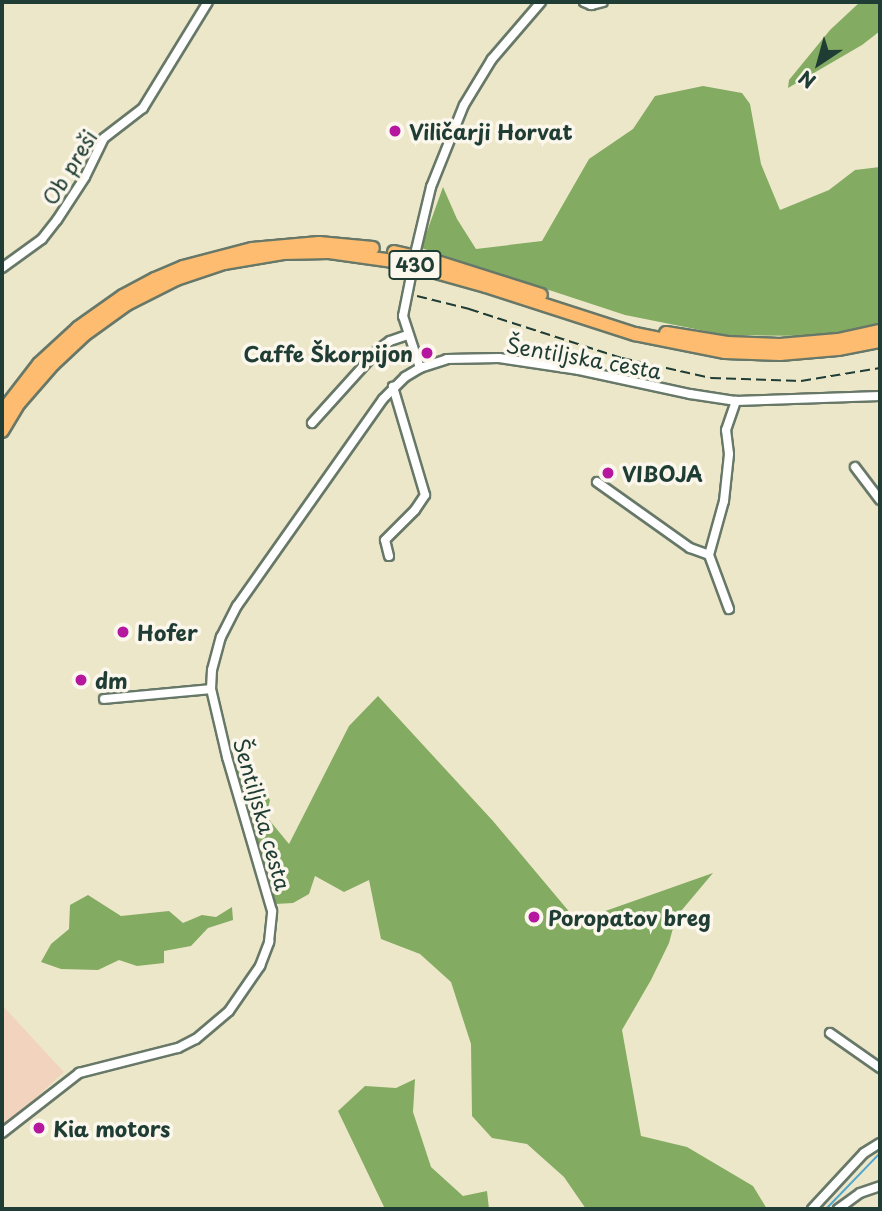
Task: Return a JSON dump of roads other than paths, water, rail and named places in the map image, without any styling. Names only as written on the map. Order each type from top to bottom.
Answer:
[{"type":"highway","name":"430","points":[[2,412],[59,344],[123,296],[183,267],[219,256],[283,245],[357,246],[409,255],[488,277],[635,326],[727,343],[791,344],[838,340],[880,331]]},
{"type":"highway","name":"430","points":[[2,431],[19,403],[52,364],[84,335],[127,304],[176,279],[224,263],[283,253],[329,252],[400,262],[486,286],[635,334],[725,352],[780,354],[838,349],[880,341]]},
{"type":"street","name":"Ob preši","points":[[2,268],[29,245],[42,239],[57,220],[85,177],[104,138],[143,108],[208,2]]},
{"type":"street","points":[[416,250],[431,187],[464,106],[492,59],[541,2]]},
{"type":"street","points":[[584,2],[591,5],[603,2]]},
{"type":"street","points":[[412,271],[404,316],[407,335],[420,368]]},
{"type":"street","points":[[312,423],[378,350],[390,341],[407,335]]},
{"type":"street","name":"Šentiljska cesta","points":[[2,1133],[79,1073],[152,1055],[196,1039],[229,1010],[260,967],[269,942],[272,911],[245,828],[211,689],[212,670],[220,637],[237,606],[393,387],[420,368],[447,359],[499,358],[579,370],[736,401],[880,396]]},
{"type":"street","points":[[389,556],[385,540],[415,510],[425,495],[393,387]]},
{"type":"street","points":[[729,609],[709,555],[724,501],[729,454],[726,430],[736,401]]},
{"type":"street","points":[[855,467],[880,500]]},
{"type":"street","points":[[597,482],[690,548],[709,555]]},
{"type":"street","points":[[104,699],[211,689]]},
{"type":"street","points":[[830,1033],[880,1068]]},
{"type":"street","points":[[812,1209],[864,1153],[880,1143]]},
{"type":"street","points":[[838,1209],[860,1193],[880,1186]]},
{"type":"waterway","points":[[826,1209],[880,1153]]},
{"type":"railway","points":[[417,296],[469,309],[622,358],[711,378],[801,381],[880,368]]},
{"type":"place","name":"Viličarji Horvat","points":[[395,131]]},
{"type":"place","name":"Caffe Škorpijon","points":[[427,353]]},
{"type":"place","name":"VIBOJA","points":[[608,473]]},
{"type":"place","name":"Hofer","points":[[123,632]]},
{"type":"place","name":"dm","points":[[81,680]]},
{"type":"place","name":"Poropatov breg","points":[[534,917]]},
{"type":"place","name":"Kia motors","points":[[39,1128]]}]
